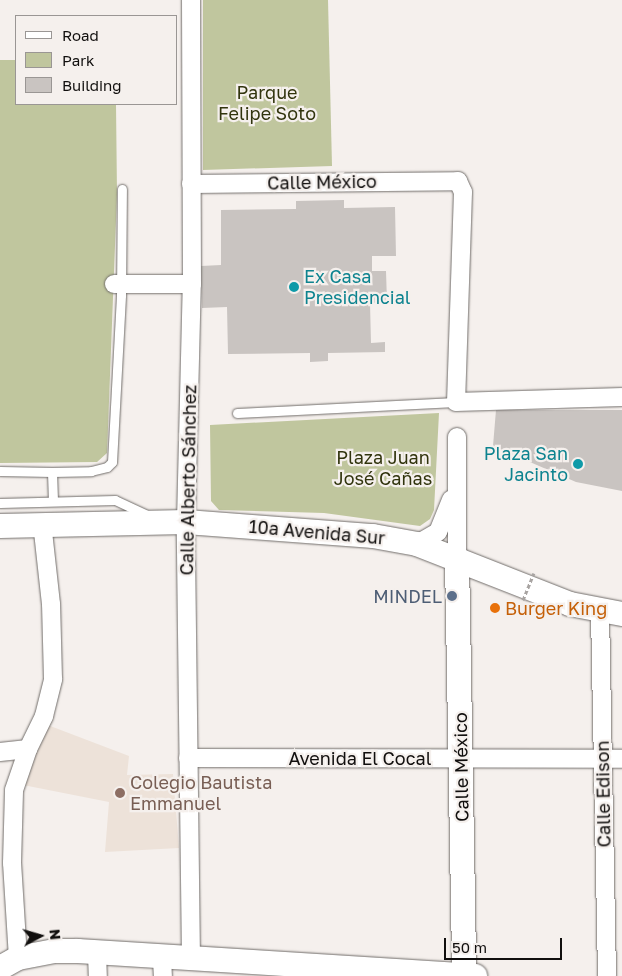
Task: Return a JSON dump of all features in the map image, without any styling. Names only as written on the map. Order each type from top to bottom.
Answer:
[{"type":"main road","name":"10a Avenida Sur","points":[[0,526],[42,523],[186,522],[330,530],[417,544],[457,558],[570,604],[611,613]]},
{"type":"main road","name":"Calle México","points":[[457,558],[464,976]]},
{"type":"main road","points":[[9,963],[54,951],[98,964],[163,968],[191,960],[367,974],[475,976]]},
{"type":"street","name":"Calle Alberto Sánchez","points":[[191,0],[192,284],[186,522],[191,960]]},
{"type":"street","name":"Calle México","points":[[191,184],[453,179],[461,185],[456,402]]},
{"type":"street","points":[[118,285],[192,284]]},
{"type":"street","points":[[456,402],[622,397]]},
{"type":"street","points":[[457,437],[455,487],[457,558]]},
{"type":"street","points":[[417,544],[438,532],[445,519],[455,487]]},
{"type":"street","points":[[9,963],[14,790],[28,749],[44,716],[53,679],[52,604],[42,523]]},
{"type":"street","name":"Calle Edison","points":[[607,976],[602,759],[611,613]]},
{"type":"street","points":[[0,752],[28,749]]},
{"type":"street","name":"Avenida El Cocal","points":[[188,758],[622,759]]},
{"type":"lane","points":[[0,471],[91,471],[108,467],[112,462],[122,189]]},
{"type":"lane","points":[[237,413],[456,402]]},
{"type":"lane","points":[[52,472],[53,501]]},
{"type":"lane","points":[[0,503],[115,500],[162,522]]},
{"type":"path","points":[[523,600],[534,573]]},
{"type":"shaded area","name":"Colegio Bautista Emmanuel","points":[[45,724],[129,756],[127,775],[173,774],[179,848],[105,852],[109,802],[23,785]]},
{"type":"green space","name":"Parque Felipe Soto","points":[[203,0],[328,0],[332,166],[203,170]]},
{"type":"green space","points":[[0,60],[15,60],[15,105],[116,105],[117,194],[107,453],[97,462],[0,463]]},
{"type":"green space","name":"Plaza Juan José Cañas","points":[[439,413],[434,510],[430,519],[420,526],[324,513],[219,510],[211,501],[210,425]]},
{"type":"building","name":"Ex Casa Presidencial","points":[[344,200],[344,208],[395,207],[396,256],[372,256],[372,271],[386,271],[387,302],[370,303],[371,343],[385,342],[385,352],[328,353],[328,361],[310,362],[310,353],[228,354],[227,307],[202,308],[201,266],[221,265],[221,210],[296,209],[296,201]]},
{"type":"building","name":"Plaza San Jacinto","points":[[496,410],[622,410],[622,491],[576,482],[493,446]]},
{"type":"place","name":"Ex Casa Presidencial","points":[[294,287]]},
{"type":"place","name":"Plaza San Jacinto","points":[[578,464]]},
{"type":"place","name":"MINDEL","points":[[452,596]]},
{"type":"place","name":"Burger King","points":[[495,608]]},
{"type":"place","name":"Colegio Bautista Emmanuel","points":[[120,793]]}]
